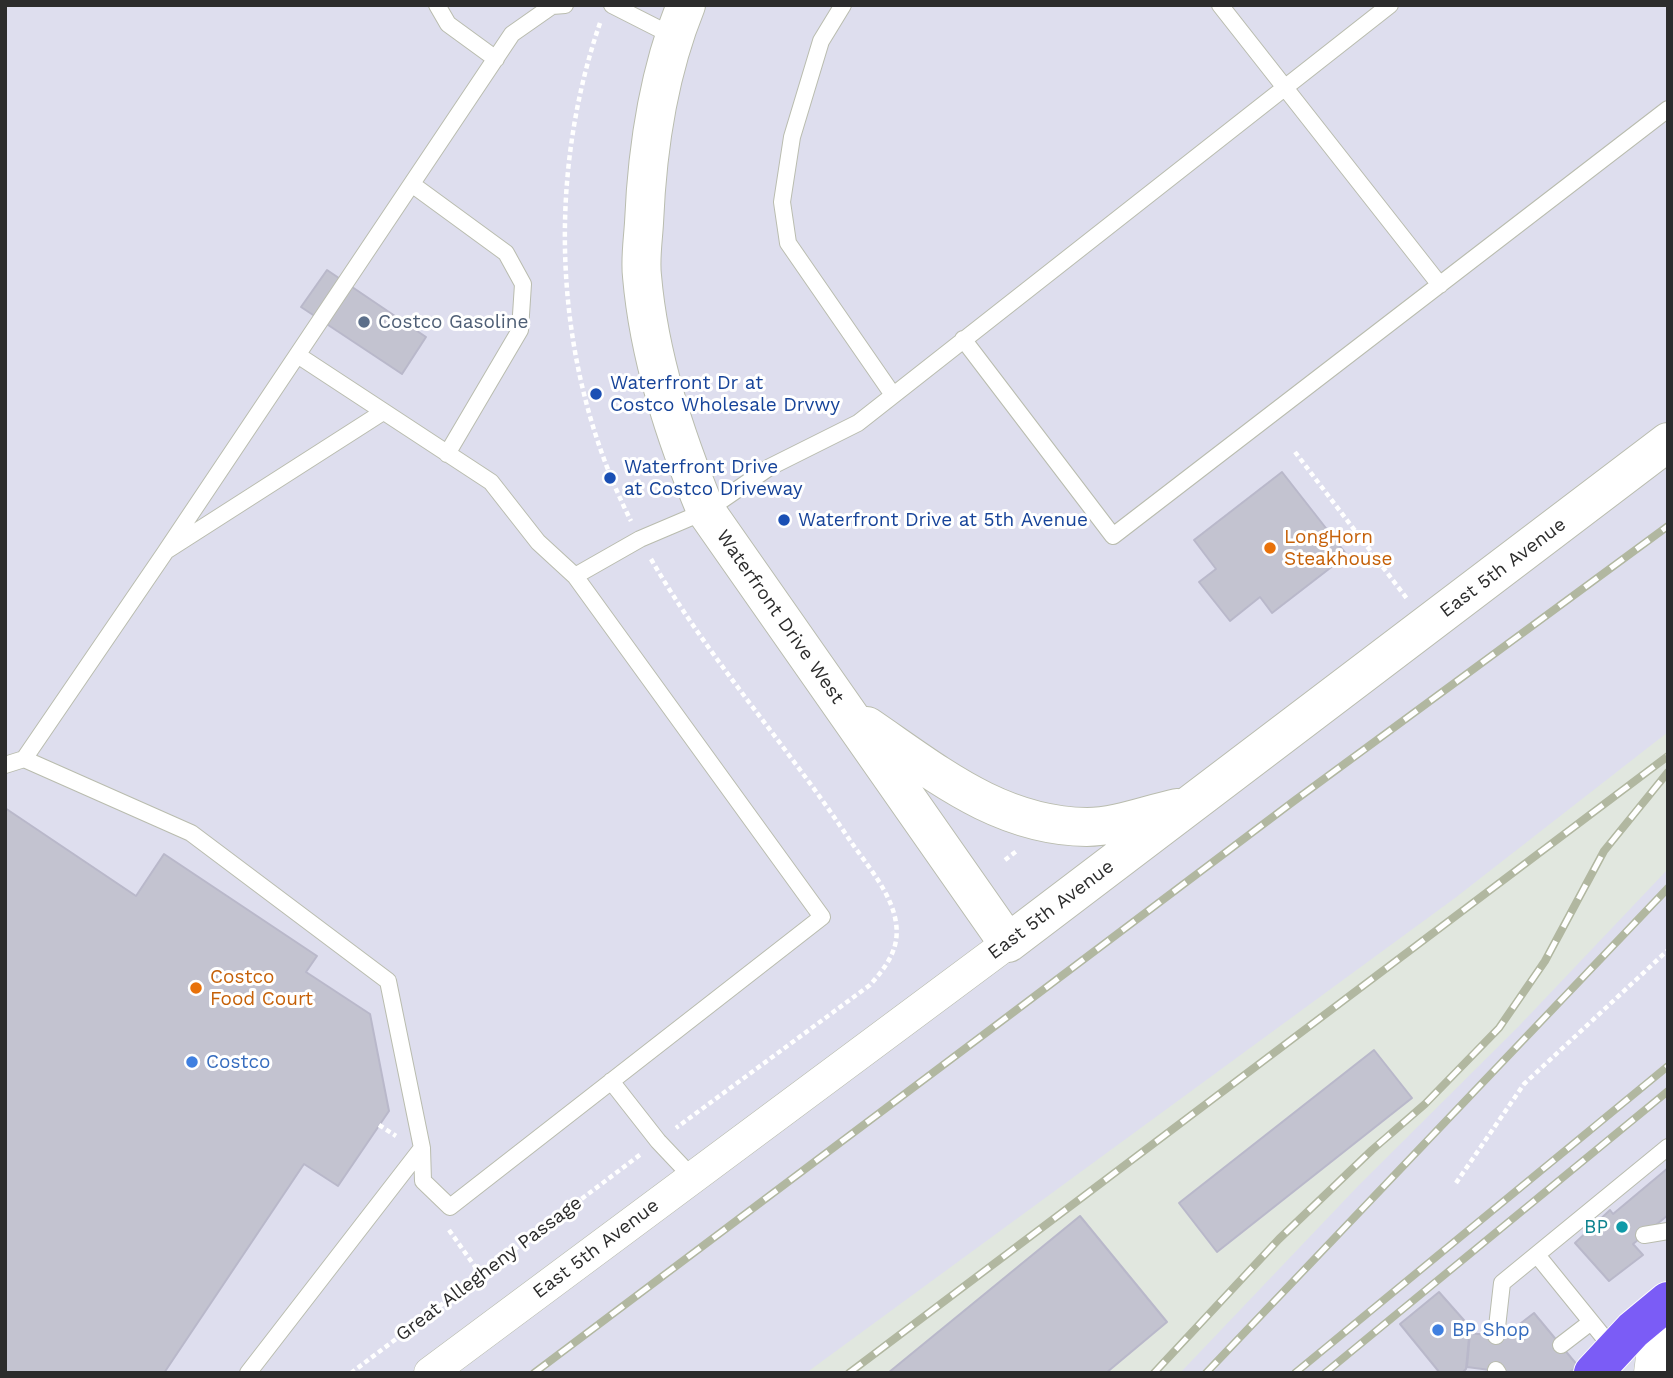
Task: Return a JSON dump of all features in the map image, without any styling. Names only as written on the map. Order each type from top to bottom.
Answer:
[{"type":"main road","points":[[1599,1348],[1633,1330],[1668,1301]]},
{"type":"street","name":"Waterfront Drive West","points":[[679,21],[647,162],[642,275],[660,377],[679,446],[706,511],[1008,943]]},
{"type":"street","name":"East 5th Avenue","points":[[430,1373],[1008,943],[1668,442]]},
{"type":"street","points":[[847,713],[986,805],[1031,820],[1089,827],[1189,805]]},
{"type":"street","points":[[1650,1373],[1656,1326],[1668,1308]]},
{"type":"lane","points":[[437,5],[447,24],[496,60]]},
{"type":"lane","points":[[5,765],[24,759],[299,356],[512,34],[552,6],[565,5]]},
{"type":"lane","points":[[612,5],[679,21]]},
{"type":"lane","points":[[843,5],[821,41],[792,137],[782,202],[788,243],[893,395]]},
{"type":"lane","points":[[1220,5],[1440,285]]},
{"type":"lane","points":[[575,576],[640,539],[706,511],[770,467],[858,423],[1390,5]]},
{"type":"lane","points":[[963,340],[1113,536],[1668,109]]},
{"type":"lane","points":[[413,185],[506,253],[523,284],[520,330],[447,454]]},
{"type":"lane","points":[[24,759],[191,833],[388,981],[422,1149],[423,1181],[450,1206],[822,918],[575,576],[538,542],[491,482],[299,356]]},
{"type":"lane","points":[[166,551],[383,412]]},
{"type":"lane","points":[[611,1081],[658,1141],[693,1178]]},
{"type":"lane","points":[[248,1373],[422,1149]]},
{"type":"lane","points":[[1496,1336],[1502,1283],[1609,1195],[1630,1188],[1648,1174],[1665,1155]]},
{"type":"lane","points":[[1609,1195],[1620,1208]]},
{"type":"lane","points":[[1644,1235],[1666,1224]]},
{"type":"lane","points":[[1537,1255],[1599,1348]]},
{"type":"lane","points":[[1561,1345],[1599,1348]]},
{"type":"path","points":[[597,31],[583,72],[568,156],[565,243],[577,362],[591,424],[623,505]]},
{"type":"path","points":[[1295,452],[1410,603]]},
{"type":"path","points":[[1456,1183],[1524,1084],[1668,950]]},
{"type":"path","name":"Great Allegheny Passage","points":[[351,1373],[626,1165]]},
{"type":"shaded area","points":[[1668,732],[1668,869],[1518,1027],[1359,1185],[1180,1373],[806,1373],[1455,898]]},
{"type":"building","name":"Costco Gasoline","points":[[327,270],[426,337],[402,374],[301,307]]},
{"type":"building","name":"LongHorn Steakhouse","points":[[1282,472],[1347,555],[1272,613],[1260,597],[1230,621],[1199,582],[1216,569],[1194,540]]},
{"type":"building","name":"Costco","points":[[5,808],[136,896],[164,854],[317,956],[306,972],[370,1014],[389,1111],[338,1186],[304,1164],[164,1373],[5,1373]]},
{"type":"building","points":[[1374,1050],[1412,1098],[1217,1252],[1179,1203]]},
{"type":"building","name":"BP","points":[[1668,1168],[1668,1215],[1633,1244],[1643,1255],[1609,1281],[1575,1243],[1610,1210],[1613,1214]]},
{"type":"building","points":[[1080,1216],[1167,1322],[1106,1373],[888,1373]]},
{"type":"building","name":"BP Shop","points":[[1439,1292],[1470,1327],[1466,1369],[1462,1373],[1440,1373],[1400,1324]]},
{"type":"building","points":[[1534,1313],[1578,1366],[1568,1373],[1513,1373],[1467,1367],[1470,1333],[1503,1337]]},
{"type":"railway","points":[[534,1373],[1294,801],[1668,526]]},
{"type":"railway","points":[[849,1373],[1668,756]]},
{"type":"railway","points":[[1154,1373],[1279,1239],[1372,1150],[1425,1104],[1499,1028],[1545,961],[1604,851],[1668,772]]},
{"type":"railway","points":[[1206,1373],[1668,888]]},
{"type":"railway","points":[[1295,1373],[1668,1066]]},
{"type":"railway","points":[[1325,1373],[1668,1091]]},
{"type":"place","name":"Costco Gasoline","points":[[364,322]]},
{"type":"place","name":"Waterfront Dr at Costco Wholesale Drvwy","points":[[596,394]]},
{"type":"place","name":"Waterfront Drive at Costco Driveway","points":[[610,478]]},
{"type":"place","name":"Waterfront Drive at 5th Avenue","points":[[784,520]]},
{"type":"place","name":"LongHorn Steakhouse","points":[[1270,548]]},
{"type":"place","name":"Costco Food Court","points":[[196,988]]},
{"type":"place","name":"Costco","points":[[192,1062]]},
{"type":"place","name":"BP","points":[[1622,1227]]},
{"type":"place","name":"BP Shop","points":[[1438,1330]]}]
